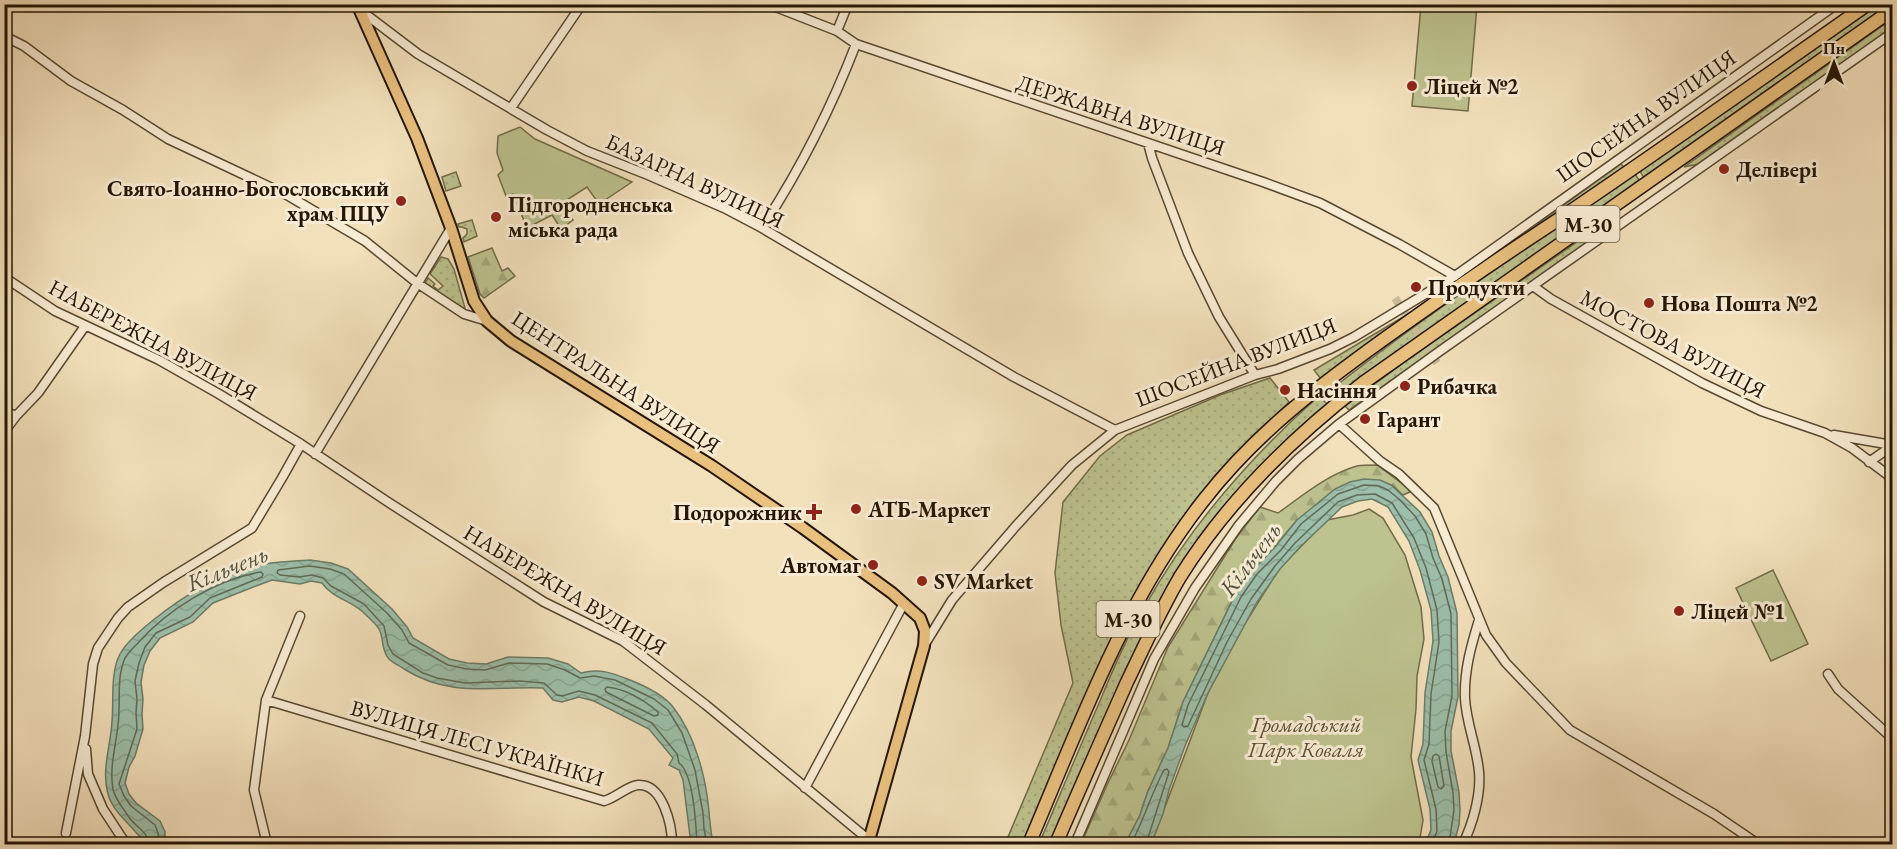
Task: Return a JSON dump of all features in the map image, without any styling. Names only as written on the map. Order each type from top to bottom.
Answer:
[{"type":"highway","name":"М-30","points":[[1029,844],[1093,694],[1141,594],[1202,502],[1258,440],[1318,387],[1423,311],[1634,168],[1868,4]]},
{"type":"highway","name":"М-30","points":[[1056,844],[1147,639],[1170,595],[1223,517],[1276,457],[1323,414],[1363,382],[1893,10]]},
{"type":"main road","name":"ЦЕНТРАЛЬНА ВУЛИЦЯ","points":[[358,7],[417,138],[451,228],[474,301],[487,321],[511,341],[712,466],[803,528],[904,603],[920,618],[925,631],[924,646]]},
{"type":"main road","name":"ШОСЕЙНА ВУЛИЦЯ","points":[[868,842],[924,646]]},
{"type":"street","points":[[511,108],[582,4]]},
{"type":"street","name":"ДЕРЖАВНА ВУЛИЦЯ","points":[[768,4],[837,31],[856,45],[1320,203],[1455,276]]},
{"type":"street","points":[[837,31],[848,4]]},
{"type":"street","name":"ШОСЕЙНА ВУЛИЦЯ","points":[[924,646],[952,600],[1015,527],[1072,465],[1115,430],[1330,349],[1354,337],[1455,276],[1837,4]]},
{"type":"street","name":"БАЗАРНА ВУЛИЦЯ","points":[[358,7],[418,54],[587,151],[648,175],[762,228],[1014,377],[1115,430]]},
{"type":"street","points":[[1075,844],[1154,659],[1195,588],[1239,525],[1298,459],[1339,424],[1448,344],[1893,33]]},
{"type":"street","points":[[4,36],[24,46],[71,81],[168,139],[287,195],[365,241],[417,283],[465,314],[487,321]]},
{"type":"street","points":[[762,228],[788,189],[834,96],[856,45]]},
{"type":"street","points":[[1148,143],[1188,253],[1219,317],[1256,375]]},
{"type":"street","points":[[315,454],[451,228]]},
{"type":"street","name":"НАБЕРЕЖНА ВУЛИЦЯ","points":[[4,277],[55,311],[159,360],[219,394],[301,444],[544,602],[623,640],[698,698],[868,842]]},
{"type":"street","name":"МОСТОВА ВУЛИЦЯ","points":[[1533,286],[1551,299],[1702,383],[1761,411],[1825,433],[1852,448],[1893,478]]},
{"type":"street","points":[[4,432],[38,393],[85,326]]},
{"type":"street","points":[[4,411],[16,416]]},
{"type":"street","points":[[1339,424],[1380,462],[1399,474],[1434,508],[1486,635],[1506,663],[1570,730],[1713,814],[1758,844]]},
{"type":"street","points":[[1825,433],[1893,446]]},
{"type":"street","points":[[66,833],[85,736],[93,664],[98,648],[128,607],[252,528],[301,444]]},
{"type":"street","points":[[1869,462],[1893,446]]},
{"type":"street","points":[[805,788],[904,603]]},
{"type":"street","points":[[267,844],[254,790],[266,700],[300,616]]},
{"type":"street","points":[[1463,844],[1470,830],[1478,792],[1479,773],[1468,721],[1465,682],[1479,620]]},
{"type":"street","points":[[1828,674],[1838,689],[1893,738]]},
{"type":"street","name":"ВУЛИЦЯ ЛЕСІ УКРАЇНКИ","points":[[266,700],[604,801],[636,785],[644,785],[658,795],[667,812],[672,844]]},
{"type":"street","points":[[85,736],[88,774],[103,809],[126,844]]},
{"type":"green space","points":[[1421,5],[1477,6],[1468,111],[1412,106]]},
{"type":"green space","points":[[1875,5],[1891,5],[1645,180],[1640,171]]},
{"type":"green space","points":[[1892,19],[1892,28],[1699,164],[1684,167]]},
{"type":"green space","points":[[520,127],[535,139],[632,182],[599,204],[587,187],[562,203],[573,220],[561,229],[552,215],[527,228],[513,194],[506,196],[498,175],[503,170],[497,153],[498,136]]},
{"type":"green space","points":[[1621,164],[1626,169],[1321,379],[1314,370],[1403,317],[1492,257]]},
{"type":"green space","points":[[456,172],[461,186],[446,191],[442,177]]},
{"type":"green space","points":[[1635,174],[1641,183],[1335,398],[1328,392],[1441,307]]},
{"type":"green space","points":[[1617,214],[1614,223],[1349,410],[1345,406],[1406,361]]},
{"type":"green space","points":[[472,220],[477,236],[464,242],[463,238],[467,234],[467,229],[459,227],[458,224]]},
{"type":"green space","points":[[492,248],[502,271],[508,268],[515,276],[484,298],[480,294],[468,257]]},
{"type":"green space","points":[[441,257],[448,259],[454,269],[465,308],[464,313],[424,285],[428,278],[438,290],[443,286],[430,274]]},
{"type":"green space","points":[[1270,378],[1289,402],[1207,488],[1164,545],[1142,580],[1104,654],[1023,844],[1005,844],[1073,683],[1061,625],[1055,573],[1063,502],[1100,456],[1127,435],[1220,395]]},
{"type":"green space","points":[[1319,396],[1327,404],[1293,434],[1224,507],[1191,555],[1052,844],[1039,844],[1138,617],[1181,548],[1245,468]]},
{"type":"green space","points":[[1377,465],[1412,491],[1403,495],[1392,485],[1297,520],[1236,593],[1183,702],[1168,748],[1148,791],[1140,815],[1125,844],[1081,844],[1129,740],[1168,647],[1236,538],[1260,507],[1278,513],[1336,474],[1357,466]]},
{"type":"green space","name":"Громадський Парк Коваля","points":[[1369,509],[1383,518],[1405,555],[1421,607],[1424,639],[1417,676],[1411,757],[1423,820],[1419,844],[1151,844],[1208,693],[1241,630],[1279,569],[1327,520]]},
{"type":"green space","points":[[1773,570],[1808,644],[1771,661],[1736,588]]},
{"type":"water","points":[[1364,479],[1380,480],[1391,485],[1420,512],[1432,532],[1448,577],[1457,613],[1458,697],[1451,731],[1451,751],[1459,792],[1460,811],[1454,844],[1425,844],[1431,830],[1430,809],[1418,760],[1423,744],[1425,693],[1433,641],[1431,610],[1409,541],[1388,507],[1372,499],[1342,507],[1280,569],[1257,602],[1208,693],[1185,746],[1151,844],[1125,844],[1140,815],[1148,791],[1168,748],[1183,702],[1236,593],[1297,520],[1335,489]]},
{"type":"water","points":[[310,560],[331,563],[348,569],[392,609],[413,638],[449,659],[486,664],[508,657],[548,658],[568,664],[581,673],[600,671],[617,675],[659,694],[669,702],[681,718],[693,743],[705,785],[713,844],[691,844],[683,780],[679,770],[669,765],[673,758],[649,729],[594,701],[579,697],[562,702],[553,700],[543,688],[472,689],[438,684],[421,678],[389,659],[381,633],[376,625],[356,606],[332,593],[322,583],[311,581],[300,584],[272,580],[213,603],[193,622],[160,638],[150,651],[144,665],[141,682],[143,729],[125,783],[136,803],[160,821],[165,832],[165,842],[168,844],[145,844],[115,808],[106,785],[114,678],[120,654],[130,641],[152,621],[191,593],[219,578],[276,562]]},
{"type":"tunnel","points":[[1395,298],[1437,363]]},
{"type":"place","name":"Ліцей №2","points":[[1412,86]]},
{"type":"place","name":"Делівері","points":[[1724,169]]},
{"type":"place","name":"Свято-Іоанно-Богословський храм ПЦУ","points":[[401,201]]},
{"type":"place","name":"Підгородненська міська рада","points":[[496,217]]},
{"type":"place","name":"Продукти","points":[[1416,287]]},
{"type":"place","name":"Нова Пошта №2","points":[[1649,303]]},
{"type":"place","name":"Рибачка","points":[[1405,386]]},
{"type":"place","name":"Насіння","points":[[1285,390]]},
{"type":"place","name":"Гарант","points":[[1365,419]]},
{"type":"place","name":"АТБ-Маркет","points":[[856,509]]},
{"type":"place","name":"Подорожник","points":[[814,512]]},
{"type":"place","name":"Автомаг","points":[[873,565]]},
{"type":"place","name":"SV Market","points":[[922,581]]},
{"type":"place","name":"Ліцей №1","points":[[1679,611]]},
{"type":"water label","name":"Кільчень","points":[[1250,559]]},
{"type":"water label","name":"Кільчень","points":[[227,568]]}]
